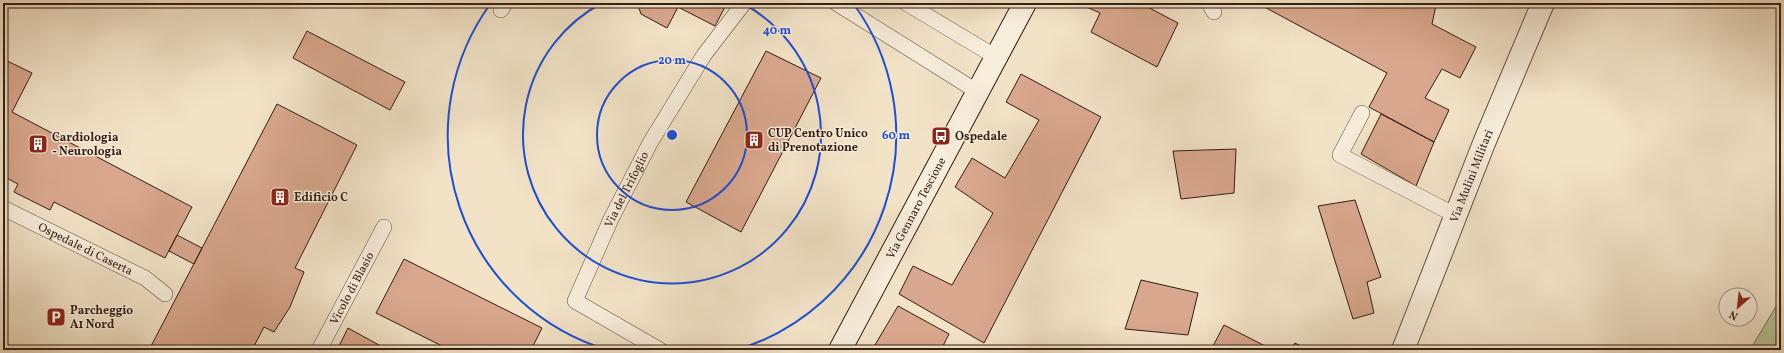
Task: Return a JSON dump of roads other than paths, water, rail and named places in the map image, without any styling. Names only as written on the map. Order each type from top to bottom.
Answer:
[{"type":"street","name":"Via Gennaro Tescione","points":[[840,350],[1025,3]]},
{"type":"street","name":"Via Mulini Militari","points":[[1403,350],[1455,216],[1543,3]]},
{"type":"lane","name":"Via del Trifoglio","points":[[660,350],[575,302],[611,219],[650,143],[704,55],[744,3]]},
{"type":"lane","points":[[836,3],[978,92]]},
{"type":"lane","points":[[906,3],[996,57]]},
{"type":"lane","points":[[1362,113],[1340,154],[1455,216]]},
{"type":"lane","name":"Ospedale di Caserta","points":[[3,208],[145,278],[165,294]]},
{"type":"lane","name":"Vicolo di Blasio","points":[[319,350],[384,227]]},
{"type":"place","name":"Ospedale","points":[[941,136]]},
{"type":"place","name":"CUP Centro Unico di Prenotazione","points":[[754,140]]},
{"type":"place","name":"Cardiologia - Neurologia","points":[[38,144]]},
{"type":"place","name":"Edificio C","points":[[280,197]]},
{"type":"place","name":"Parcheggio A1 Nord","points":[[56,317]]}]
